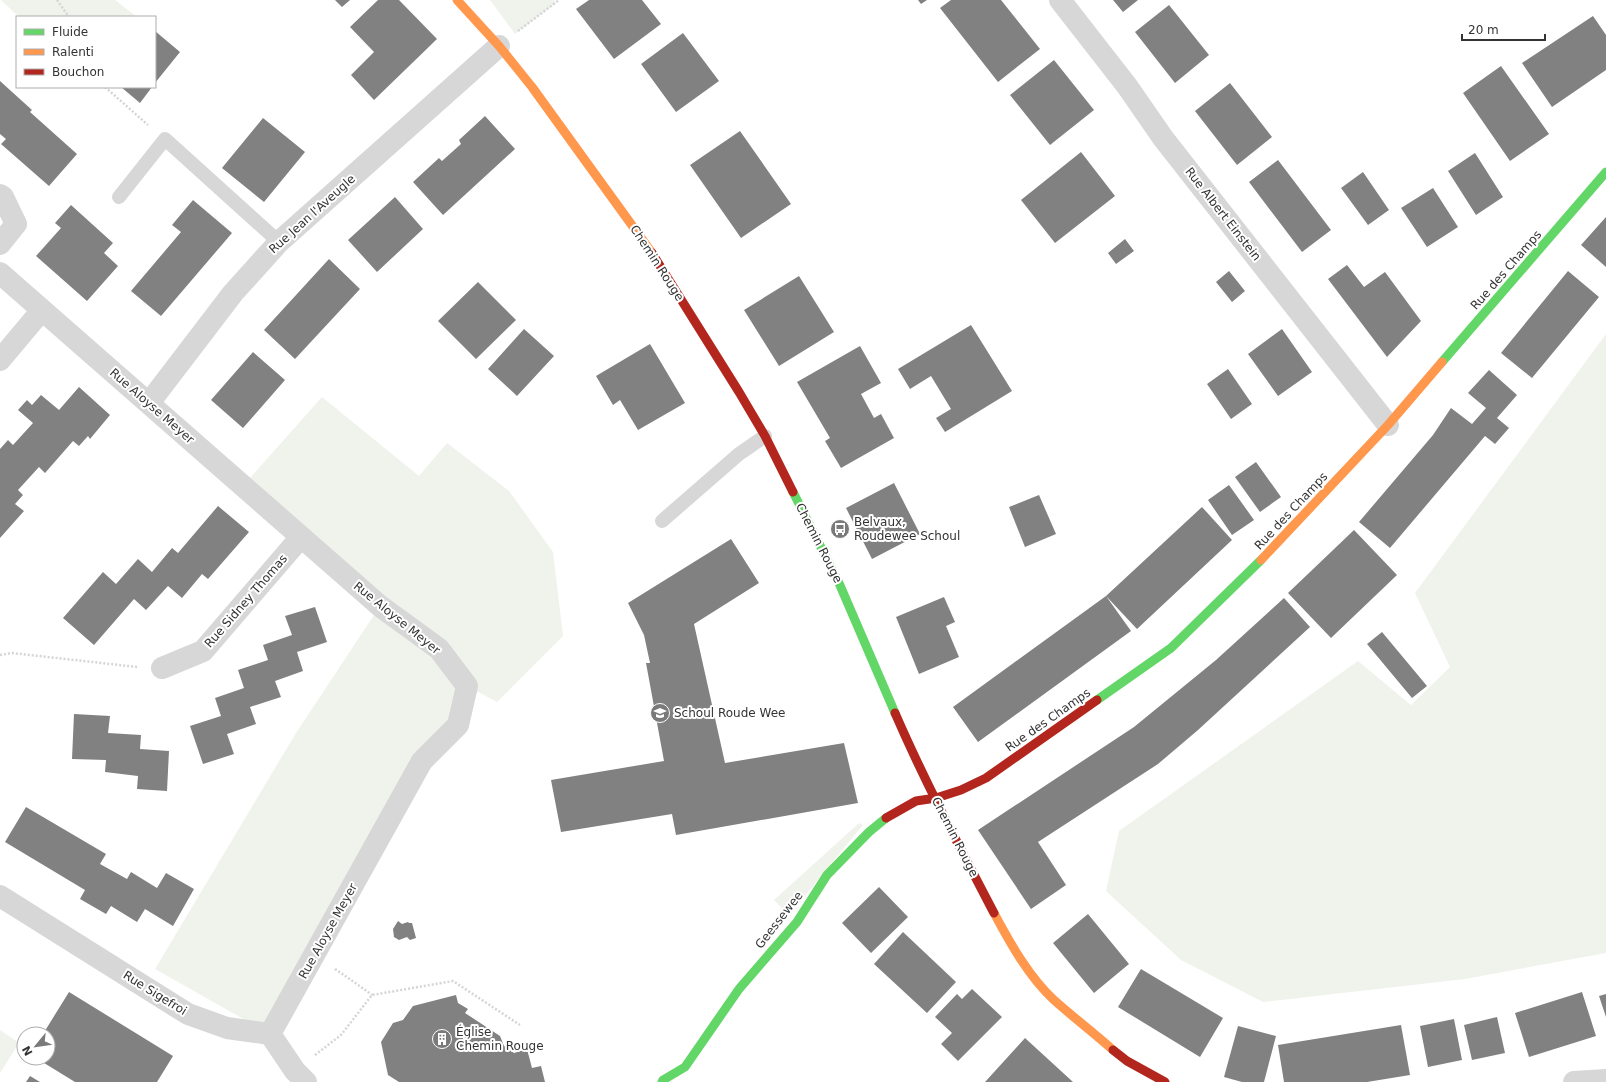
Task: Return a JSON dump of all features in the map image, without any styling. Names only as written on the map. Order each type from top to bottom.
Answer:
[{"type":"street","name":"Chemin Rouge","points":[[457,0],[499,46],[532,87],[644,239],[765,436],[839,583],[909,745],[1008,939],[1028,969],[1053,999],[1127,1061],[1165,1082]]},
{"type":"street","name":"Rue Albert Einstein","points":[[1060,0],[1127,86],[1163,138],[1388,425]]},
{"type":"street","name":"Rue Jean l'Aveugle","points":[[149,403],[234,293],[279,242],[499,46]]},
{"type":"street","name":"Rue des Champs","points":[[936,798],[961,790],[986,778],[1171,648],[1270,551],[1388,425],[1606,172]]},
{"type":"street","points":[[0,194],[3,197],[16,224],[0,244]]},
{"type":"street","name":"Rue Aloyse Meyer","points":[[0,273],[380,606],[439,648],[467,686],[458,725],[422,761],[270,1034]]},
{"type":"street","points":[[0,360],[42,310]]},
{"type":"street","name":"Rue Sidney Thomas","points":[[162,668],[203,651],[301,537]]},
{"type":"street","name":"Geessewee","points":[[662,1082],[685,1067],[739,989],[796,922],[827,875],[869,832],[890,815],[916,801],[936,798]]},
{"type":"street","name":"Rue Sigefroi","points":[[0,896],[188,1014],[227,1028],[270,1034]]},
{"type":"street","points":[[270,1034],[300,1077]]},
{"type":"street","points":[[1574,1082],[1606,1080]]},
{"type":"lane","points":[[118,197],[165,139],[279,242]]},
{"type":"lane","points":[[662,521],[739,454],[765,436]]},
{"type":"path","points":[[57,0],[68,16]]},
{"type":"path","points":[[499,46],[560,0]]},
{"type":"path","points":[[106,88],[165,139]]},
{"type":"path","points":[[0,655],[12,653],[123,666],[162,668]]},
{"type":"path","points":[[342,974],[372,995]]},
{"type":"path","points":[[300,1077],[342,1035],[372,995],[453,981],[520,1025]]},
{"type":"shaded area","points":[[1,0],[115,0],[136,16],[18,16]]},
{"type":"shaded area","points":[[490,0],[554,0],[556,3],[515,34]]},
{"type":"shaded area","points":[[1606,334],[1606,953],[1465,979],[1263,1002],[1181,960],[1106,891],[1119,831],[1358,661],[1411,705],[1450,667],[1415,593]]},
{"type":"shaded area","points":[[322,397],[419,476],[447,443],[509,491],[553,552],[563,636],[497,702],[467,686],[458,725],[422,761],[270,1034],[155,969],[296,733],[380,606],[243,486]]},
{"type":"shaded area","points":[[859,823],[863,825],[789,915],[774,900]]},
{"type":"shaded area","points":[[0,1030],[16,1041],[16,1048],[0,1073]]},
{"type":"building","points":[[335,0],[350,0],[342,7]]},
{"type":"building","points":[[378,0],[399,0],[437,39],[374,100],[351,75],[374,52],[350,27]]},
{"type":"building","points":[[589,0],[642,0],[661,24],[614,59],[576,9]]},
{"type":"building","points":[[918,0],[927,0],[921,4]]},
{"type":"building","points":[[951,0],[1001,0],[1040,49],[998,82],[940,8]]},
{"type":"building","points":[[1113,0],[1138,0],[1123,12]]},
{"type":"building","points":[[1169,5],[1209,55],[1175,83],[1135,32]]},
{"type":"building","points":[[1593,16],[1606,35],[1606,70],[1552,107],[1522,63]]},
{"type":"building","points":[[156,32],[180,52],[156,82]]},
{"type":"building","points":[[683,33],[719,81],[676,112],[641,64]]},
{"type":"building","points":[[1054,60],[1094,110],[1050,145],[1010,95]]},
{"type":"building","points":[[1501,66],[1549,134],[1510,161],[1463,93]]},
{"type":"building","points":[[0,81],[32,110],[30,112],[77,154],[49,186],[1,144],[6,139],[0,134]]},
{"type":"building","points":[[1230,83],[1272,137],[1237,165],[1195,111]]},
{"type":"building","points":[[122,88],[151,88],[140,103]]},
{"type":"building","points":[[485,116],[515,149],[443,215],[413,182],[439,158],[442,161],[461,144],[459,140]]},
{"type":"building","points":[[263,118],[305,152],[264,202],[222,168]]},
{"type":"building","points":[[740,131],[791,204],[741,238],[690,165]]},
{"type":"building","points":[[1081,152],[1115,196],[1055,243],[1021,200]]},
{"type":"building","points":[[1475,153],[1503,197],[1476,215],[1448,171]]},
{"type":"building","points":[[1278,160],[1331,230],[1302,252],[1249,182]]},
{"type":"building","points":[[1363,172],[1389,210],[1368,225],[1341,188]]},
{"type":"building","points":[[1433,188],[1458,227],[1427,247],[1401,208]]},
{"type":"building","points":[[395,197],[423,229],[377,272],[348,240]]},
{"type":"building","points":[[193,200],[232,233],[161,316],[131,291],[181,232],[172,225]]},
{"type":"building","points":[[71,205],[113,243],[104,253],[118,266],[87,301],[36,256],[61,228],[55,223]]},
{"type":"building","points":[[1606,217],[1606,267],[1581,245]]},
{"type":"building","points":[[1125,239],[1134,251],[1116,264],[1108,253]]},
{"type":"building","points":[[329,259],[360,289],[295,359],[264,330]]},
{"type":"building","points":[[1347,265],[1364,287],[1385,272],[1421,321],[1387,357],[1328,279]]},
{"type":"building","points":[[1229,271],[1245,291],[1232,302],[1216,282]]},
{"type":"building","points":[[1568,271],[1599,297],[1532,378],[1501,353]]},
{"type":"building","points":[[799,276],[834,332],[779,366],[744,310]]},
{"type":"building","points":[[478,282],[516,320],[476,359],[438,321]]},
{"type":"building","points":[[971,325],[1012,391],[945,432],[936,418],[951,409],[931,376],[910,389],[898,369]]},
{"type":"building","points":[[524,329],[554,356],[517,396],[488,369]]},
{"type":"building","points":[[1282,329],[1312,372],[1278,396],[1248,354]]},
{"type":"building","points":[[650,344],[685,403],[638,430],[620,400],[613,405],[596,376]]},
{"type":"building","points":[[860,346],[881,383],[861,394],[874,418],[881,414],[894,438],[841,468],[825,441],[830,438],[797,382]]},
{"type":"building","points":[[253,352],[285,380],[243,428],[211,400]]},
{"type":"building","points":[[1228,369],[1252,404],[1231,419],[1207,384]]},
{"type":"building","points":[[1489,370],[1517,395],[1497,418],[1509,428],[1495,444],[1485,436],[1390,548],[1359,522],[1433,435],[1451,408],[1472,424],[1486,408],[1468,393]]},
{"type":"building","points":[[79,387],[110,415],[90,439],[88,436],[79,446],[73,441],[45,473],[39,467],[18,490],[23,495],[15,504],[24,511],[0,538],[0,449],[8,440],[13,445],[33,423],[18,410],[27,400],[32,405],[41,395],[59,410]]},
{"type":"building","points":[[1256,462],[1281,497],[1260,512],[1235,477]]},
{"type":"building","points":[[894,483],[920,534],[872,559],[846,508]]},
{"type":"building","points":[[1229,485],[1254,520],[1232,535],[1208,500]]},
{"type":"building","points":[[1039,495],[1056,534],[1025,547],[1009,507]]},
{"type":"building","points":[[218,506],[249,532],[208,579],[202,574],[182,598],[168,586],[146,610],[134,599],[94,645],[63,618],[103,572],[116,584],[138,559],[152,572],[172,548],[178,553]]},
{"type":"building","points":[[1202,507],[1232,540],[1137,629],[1106,596]]},
{"type":"building","points":[[1354,530],[1397,575],[1331,638],[1288,593]]},
{"type":"building","points":[[731,539],[759,583],[694,624],[725,763],[844,743],[858,803],[676,835],[672,814],[561,832],[551,780],[664,761],[646,663],[650,663],[644,635],[628,603]]},
{"type":"building","points":[[1106,596],[1131,631],[978,742],[953,707]]},
{"type":"building","points":[[944,597],[955,622],[946,626],[959,657],[919,674],[896,617]]},
{"type":"building","points":[[1284,598],[1310,627],[1198,730],[1158,764],[1038,842],[1066,885],[1031,909],[978,830],[1134,727],[1216,660]]},
{"type":"building","points":[[315,607],[327,642],[297,652],[303,671],[275,681],[281,697],[250,707],[256,724],[227,734],[234,754],[203,764],[190,726],[221,716],[215,698],[244,688],[238,670],[268,660],[263,645],[292,635],[285,616]]},
{"type":"building","points":[[1382,632],[1427,686],[1412,698],[1367,644]]},
{"type":"building","points":[[74,714],[110,716],[108,733],[141,735],[140,749],[169,751],[167,791],[137,789],[138,776],[105,772],[106,760],[72,759]]},
{"type":"building","points":[[26,807],[106,854],[100,864],[127,879],[131,872],[157,888],[166,873],[194,889],[173,926],[145,909],[137,922],[111,906],[106,914],[80,899],[85,890],[5,842]]},
{"type":"building","points":[[879,887],[908,917],[871,953],[842,923]]},
{"type":"building","points":[[1088,914],[1129,964],[1094,993],[1053,943]]},
{"type":"building","points":[[398,921],[402,924],[408,922],[412,923],[416,938],[410,940],[407,937],[399,940],[394,937],[393,929]]},
{"type":"building","points":[[903,932],[956,982],[927,1013],[874,964]]},
{"type":"building","points":[[1141,969],[1223,1018],[1200,1057],[1118,1007]]},
{"type":"building","points":[[972,989],[1002,1017],[958,1061],[941,1044],[952,1033],[935,1017],[957,994],[962,999]]},
{"type":"building","points":[[69,992],[173,1056],[157,1082],[75,1082],[49,1066],[56,1066],[56,1026],[48,1026]]},
{"type":"building","points":[[1582,992],[1596,1036],[1529,1057],[1515,1013]]},
{"type":"building","points":[[1606,994],[1606,1017],[1599,996]]},
{"type":"building","name":"Église Chemin Rouge","points":[[456,995],[458,1003],[468,1009],[465,1013],[500,1036],[504,1046],[514,1053],[527,1049],[532,1068],[541,1066],[545,1082],[399,1082],[388,1075],[381,1042],[393,1023],[403,1020],[413,1006]]},
{"type":"building","points":[[1497,1017],[1505,1053],[1472,1060],[1464,1025]]},
{"type":"building","points":[[1454,1019],[1462,1060],[1428,1067],[1420,1026]]},
{"type":"building","points":[[1401,1025],[1410,1075],[1367,1082],[1284,1082],[1278,1045]]},
{"type":"building","points":[[1238,1026],[1276,1036],[1264,1082],[1242,1082],[1224,1077]]},
{"type":"building","points":[[1025,1038],[1073,1082],[985,1082]]},
{"type":"building","points":[[30,1076],[40,1082],[26,1082]]},
{"type":"traffic: fast","points":[[1442,362],[1606,172]]},
{"type":"traffic: fast","points":[[793,492],[839,583],[895,713]]},
{"type":"traffic: fast","points":[[1097,700],[1171,648],[1261,560]]},
{"type":"traffic: fast","points":[[662,1082],[685,1067],[739,989],[797,922],[827,875],[869,832],[886,818]]},
{"type":"traffic: slow","points":[[457,0],[499,46],[532,87],[652,253]]},
{"type":"traffic: slow","points":[[1261,560],[1388,425],[1442,362]]},
{"type":"traffic: slow","points":[[994,913],[1021,959],[1036,981],[1054,1000],[1113,1050]]},
{"type":"traffic: jam","points":[[652,253],[765,436],[793,492]]},
{"type":"traffic: jam","points":[[886,818],[916,801],[936,798],[961,790],[986,778],[1097,700]]},
{"type":"traffic: jam","points":[[895,713],[906,739],[994,913]]},
{"type":"traffic: jam","points":[[1113,1050],[1127,1061],[1165,1082]]},
{"type":"place","name":"Belvaux, Roudewee Schoul","points":[[840,529]]},
{"type":"place","name":"Schoul Roude Wee","points":[[660,713]]},
{"type":"place","name":"Église Chemin Rouge","points":[[442,1039]]}]
